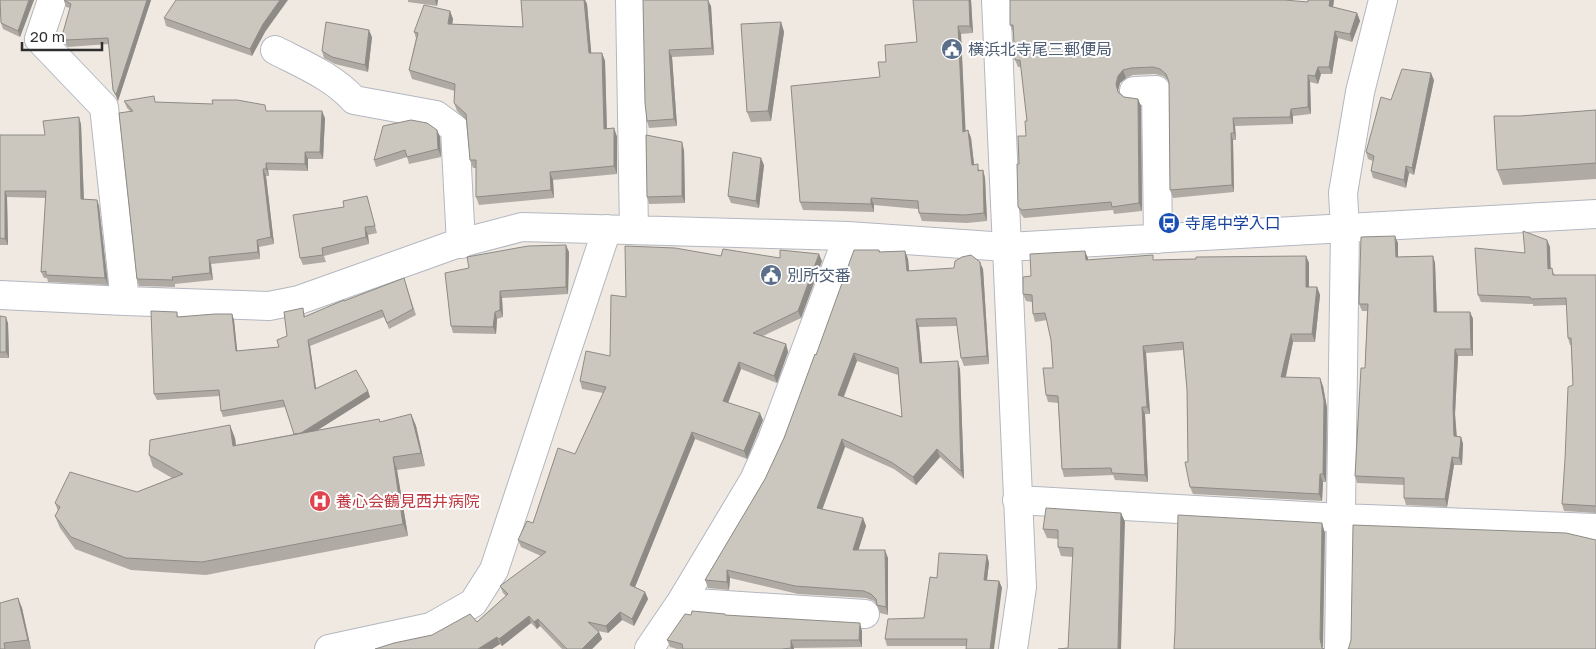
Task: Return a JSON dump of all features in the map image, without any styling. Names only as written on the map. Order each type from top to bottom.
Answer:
[{"type":"street","points":[[52,0],[39,39],[104,107],[124,301]]},
{"type":"street","points":[[630,0],[634,230]]},
{"type":"street","points":[[996,0],[1022,587],[1013,649]]},
{"type":"street","points":[[1339,649],[1346,229],[1343,193],[1360,92],[1383,0]]},
{"type":"street","points":[[275,50],[318,72],[354,100],[436,115],[454,129],[461,244]]},
{"type":"street","points":[[1134,91],[1156,90],[1158,239]]},
{"type":"street","points":[[0,295],[269,306],[300,300],[461,244],[522,227],[848,236],[1006,247],[1596,214]]},
{"type":"street","points":[[330,649],[431,627],[473,603],[494,570],[608,229]]},
{"type":"street","points":[[649,649],[681,602],[754,480],[772,440],[848,236]]},
{"type":"street","points":[[1017,500],[1340,518],[1596,528]]},
{"type":"street","points":[[681,602],[865,614]]},
{"type":"building","points":[[0,0],[29,0],[18,31],[1,23]]},
{"type":"building","points":[[64,0],[147,0],[116,95],[113,90],[108,38],[66,40],[62,36],[71,4]]},
{"type":"building","points":[[176,0],[280,0],[263,24],[250,49],[164,18]]},
{"type":"building","points":[[521,0],[584,0],[589,53],[602,53],[604,129],[614,128],[614,166],[550,172],[551,190],[476,197],[476,160],[470,160],[466,114],[454,103],[455,84],[409,70],[418,33],[414,32],[424,5],[450,11],[448,24],[523,27]]},
{"type":"building","points":[[643,0],[708,0],[712,48],[669,50],[674,119],[647,121]]},
{"type":"building","points":[[913,0],[969,0],[970,26],[958,26],[963,132],[968,130],[972,165],[978,164],[978,171],[983,170],[984,213],[964,215],[919,213],[918,201],[871,198],[871,204],[800,202],[791,86],[880,77],[878,62],[886,62],[885,45],[917,42]]},
{"type":"building","points":[[1010,0],[1284,0],[1308,2],[1308,0],[1330,0],[1329,6],[1357,13],[1350,34],[1335,31],[1329,67],[1318,67],[1315,76],[1308,75],[1308,107],[1291,109],[1290,117],[1233,118],[1234,133],[1231,133],[1232,185],[1170,190],[1169,82],[1166,74],[1160,69],[1153,67],[1131,68],[1123,70],[1118,76],[1116,84],[1118,92],[1124,97],[1138,99],[1139,203],[1112,207],[1111,202],[1022,210],[1018,207],[1018,136],[1026,136],[1025,121],[1027,121],[1020,60],[1015,60],[1013,25],[1010,25]]},
{"type":"building","points":[[326,22],[369,30],[365,65],[332,57],[322,51]]},
{"type":"building","points":[[781,22],[768,111],[747,112],[741,24]]},
{"type":"building","points":[[1402,69],[1431,73],[1412,168],[1406,166],[1404,180],[1371,171],[1374,156],[1366,152],[1381,97],[1391,100]]},
{"type":"building","points":[[154,96],[155,102],[213,104],[212,100],[237,100],[265,105],[266,111],[322,111],[320,152],[305,152],[305,164],[266,163],[266,169],[263,169],[271,237],[257,240],[258,252],[209,257],[210,273],[172,277],[173,280],[137,279],[119,113],[133,111],[124,101]]},
{"type":"building","points":[[1596,110],[1596,163],[1497,170],[1494,116],[1520,116]]},
{"type":"building","points":[[79,117],[81,199],[97,200],[105,278],[46,275],[46,271],[41,272],[46,191],[5,191],[5,239],[0,238],[0,135],[45,135],[43,121]]},
{"type":"building","points":[[411,120],[427,123],[437,130],[438,149],[407,157],[405,150],[374,160],[383,126]]},
{"type":"building","points":[[646,135],[682,142],[682,196],[647,197]]},
{"type":"building","points":[[733,152],[761,158],[756,201],[728,196]]},
{"type":"building","points":[[367,196],[375,226],[365,227],[366,237],[322,248],[323,255],[300,258],[293,215],[344,207],[343,201]]},
{"type":"building","points":[[1523,231],[1547,240],[1548,269],[1552,268],[1553,275],[1596,275],[1596,506],[1562,504],[1568,387],[1573,385],[1571,338],[1568,338],[1566,298],[1531,299],[1530,297],[1478,295],[1475,248],[1525,253]]},
{"type":"building","points":[[1395,236],[1396,257],[1433,256],[1434,312],[1470,312],[1471,349],[1455,349],[1454,436],[1461,437],[1459,458],[1452,457],[1445,499],[1404,498],[1404,478],[1355,476],[1361,368],[1365,368],[1368,304],[1359,304],[1361,237]]},
{"type":"building","points":[[566,245],[566,287],[500,291],[500,310],[495,312],[493,327],[451,326],[445,273],[469,268],[467,257],[528,246]]},
{"type":"building","points":[[625,246],[675,248],[721,256],[723,249],[780,258],[780,250],[819,254],[798,311],[753,333],[786,344],[774,376],[739,362],[723,401],[760,413],[744,451],[692,432],[630,585],[645,592],[632,619],[620,612],[606,626],[588,622],[599,632],[582,649],[567,649],[538,619],[534,622],[529,616],[499,639],[497,637],[478,649],[375,649],[432,635],[470,614],[477,622],[508,594],[500,586],[546,552],[518,540],[527,521],[533,523],[558,448],[575,454],[606,387],[580,381],[586,351],[610,356],[611,295],[626,297]]},
{"type":"building","points":[[854,250],[879,250],[879,252],[905,251],[907,271],[954,268],[955,261],[971,255],[980,262],[987,356],[961,358],[956,318],[916,319],[920,363],[958,361],[961,471],[937,449],[913,477],[891,462],[842,439],[817,508],[863,518],[853,550],[885,550],[886,607],[877,605],[876,599],[864,591],[795,586],[727,570],[727,582],[705,580],[765,479],[784,438]],"holes":[[[854,353],[898,368],[902,417],[838,395]]]},
{"type":"building","points":[[1085,251],[1086,260],[1153,255],[1153,260],[1196,259],[1196,257],[1306,256],[1306,287],[1317,287],[1312,334],[1291,334],[1281,377],[1320,378],[1324,401],[1323,474],[1320,474],[1319,494],[1190,487],[1185,462],[1188,462],[1187,390],[1183,342],[1143,346],[1147,407],[1142,407],[1145,475],[1112,473],[1111,468],[1062,469],[1058,396],[1046,395],[1043,368],[1053,368],[1051,340],[1045,313],[1033,314],[1032,295],[1023,294],[1023,277],[1031,276],[1030,254]]},
{"type":"building","points":[[404,278],[413,309],[387,323],[382,310],[308,340],[315,389],[356,370],[368,391],[301,433],[294,434],[283,400],[221,411],[219,390],[154,394],[151,311],[177,312],[177,317],[232,314],[236,351],[279,347],[277,340],[287,336],[284,312],[303,308],[304,317]]},
{"type":"building","points":[[0,316],[6,317],[6,352],[0,352]]},
{"type":"building","points":[[411,414],[421,453],[393,457],[403,524],[202,562],[126,558],[71,537],[55,516],[60,507],[55,503],[70,472],[137,492],[183,474],[149,455],[150,440],[230,425],[233,446],[379,419],[380,422]]},
{"type":"building","points":[[1046,508],[1121,513],[1118,649],[1058,649],[1068,648],[1073,548],[1058,547],[1058,530],[1043,529]]},
{"type":"building","points":[[1178,515],[1322,523],[1320,639],[1324,649],[1174,649]]},
{"type":"building","points":[[1353,525],[1566,533],[1596,540],[1596,649],[1348,649],[1351,640]]},
{"type":"building","points":[[939,553],[987,555],[984,580],[999,581],[990,649],[966,649],[967,639],[885,639],[888,619],[924,618],[930,577],[937,578]]},
{"type":"building","points":[[18,598],[28,640],[4,643],[5,649],[0,649],[0,603]]},
{"type":"building","points":[[692,611],[725,615],[860,623],[859,640],[791,640],[791,648],[782,649],[683,649],[682,644],[667,640],[685,614],[691,615]]},
{"type":"place","name":"横浜北寺尾三郵便局","points":[[952,49]]},
{"type":"place","name":"寺尾中学入口","points":[[1169,223]]},
{"type":"place","name":"別所交番","points":[[771,275]]},
{"type":"place","name":"養心会鶴見西井病院","points":[[320,501]]}]
